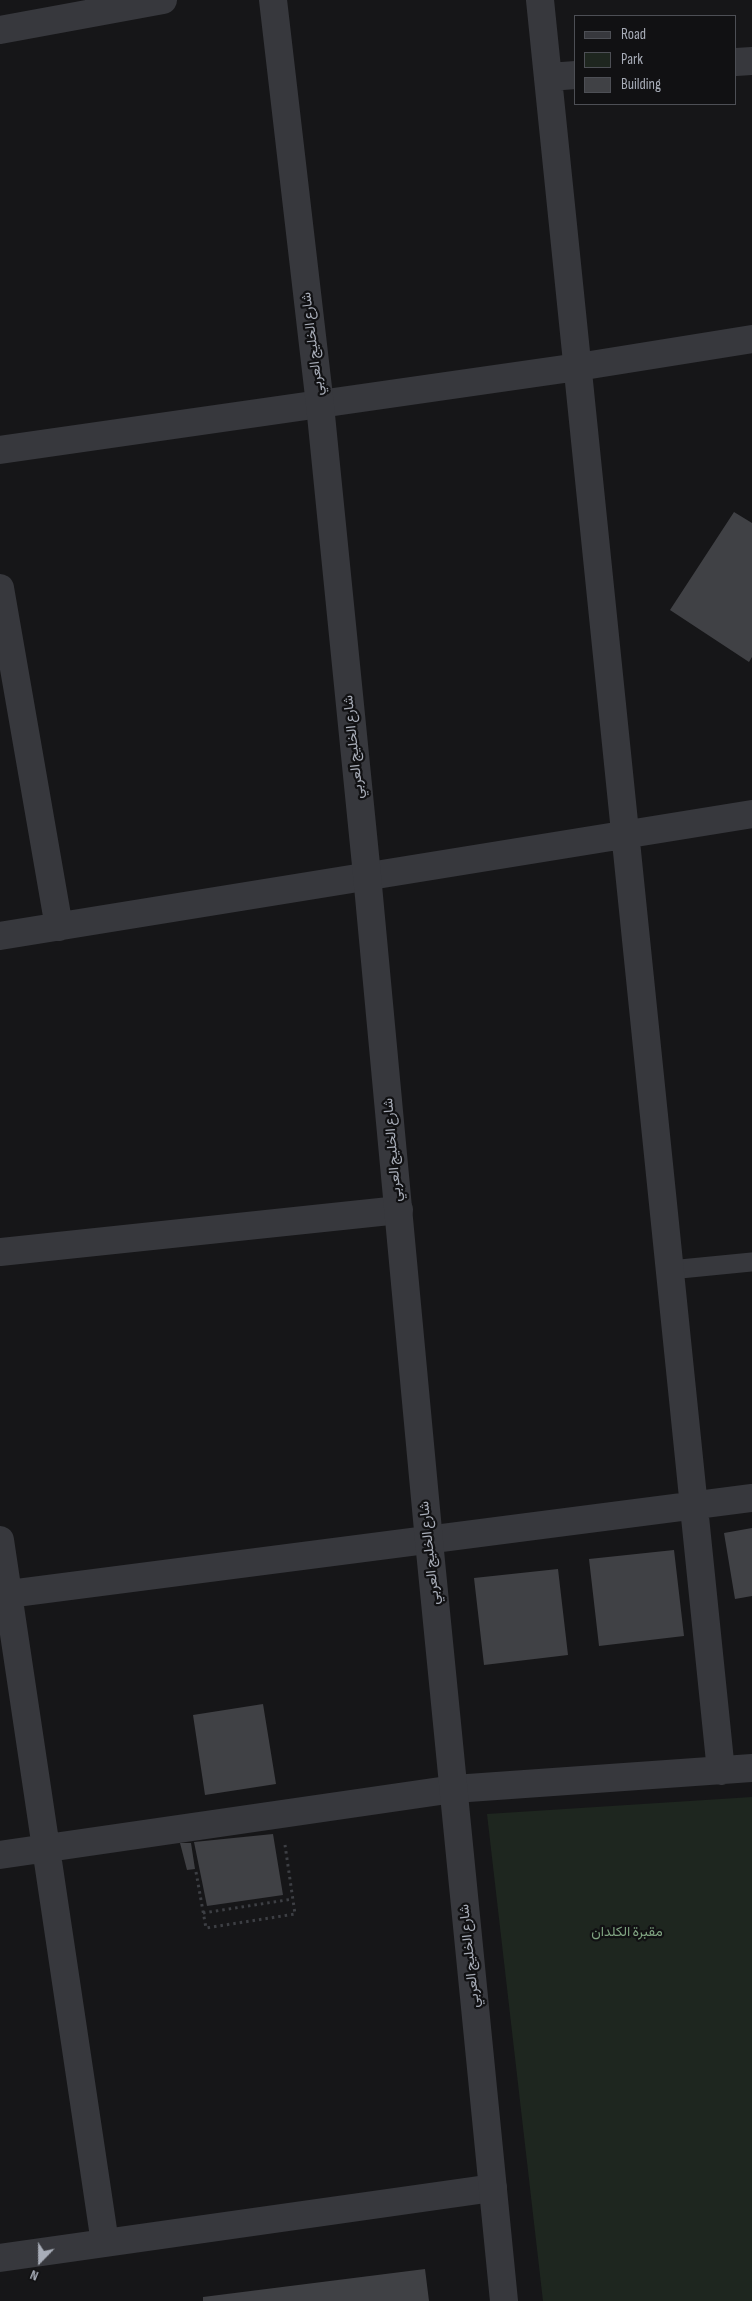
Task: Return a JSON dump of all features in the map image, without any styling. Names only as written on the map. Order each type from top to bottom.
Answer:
[{"type":"street","points":[[0,30],[163,0]]},
{"type":"street","name":"شارع الخليج العربي","points":[[273,0],[320,405],[504,2301]]},
{"type":"street","points":[[540,0],[721,1771]]},
{"type":"street","points":[[737,62],[752,61]]},
{"type":"street","points":[[549,77],[574,75]]},
{"type":"street","points":[[0,450],[578,367],[752,339]]},
{"type":"street","points":[[2,606],[59,926]]},
{"type":"street","points":[[0,936],[752,814]]},
{"type":"street","points":[[0,1252],[398,1210]]},
{"type":"street","points":[[4,1595],[752,1498]]},
{"type":"street","points":[[0,1540],[4,1595],[46,1849],[105,2243]]},
{"type":"street","points":[[0,1855],[454,1789],[752,1768]]},
{"type":"street","points":[[0,2258],[493,2188]]},
{"type":"lane","points":[[670,1270],[752,1262]]},
{"type":"path","points":[[196,1872],[206,1928],[295,1914],[284,1836]]},
{"type":"path","points":[[203,1913],[293,1899]]},
{"type":"green space","name":"مقبرة الكلدان","points":[[752,1797],[752,2301],[543,2301],[487,1814]]},
{"type":"building","points":[[734,512],[752,523],[752,657],[749,662],[670,610]]},
{"type":"building","points":[[752,1528],[752,1596],[735,1599],[724,1533]]},
{"type":"building","points":[[674,1550],[684,1636],[599,1646],[589,1559]]},
{"type":"building","points":[[558,1569],[568,1655],[484,1665],[474,1578]]},
{"type":"building","points":[[263,1704],[276,1784],[205,1795],[193,1715]]},
{"type":"building","points":[[273,1834],[283,1895],[207,1906],[194,1842]]},
{"type":"building","points":[[180,1843],[191,1843],[195,1869],[187,1870]]},
{"type":"building","points":[[425,2269],[429,2301],[203,2301],[203,2297]]}]
